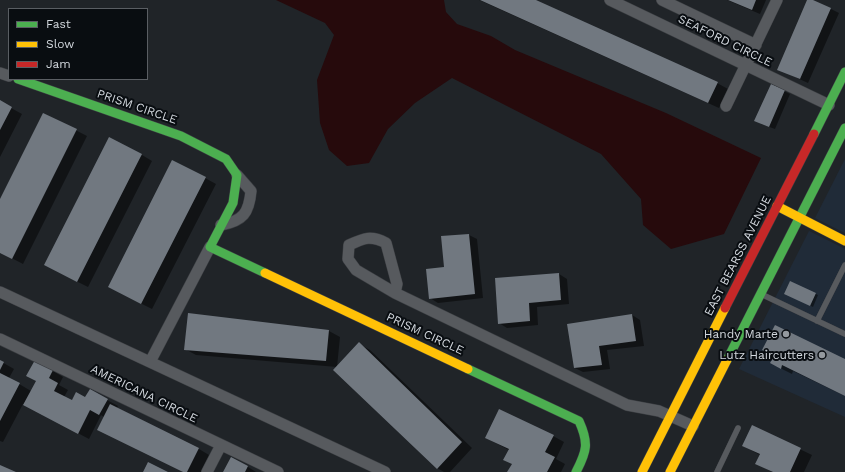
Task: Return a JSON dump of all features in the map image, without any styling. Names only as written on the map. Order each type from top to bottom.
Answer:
[{"type":"street","name":"SEAFORD CIRCLE","points":[[610,0],[829,105]]},
{"type":"street","points":[[662,0],[756,45]]},
{"type":"street","points":[[726,106],[777,0]]},
{"type":"street","name":"EAST BEARSS AVENUE","points":[[642,472],[845,72]]},
{"type":"street","name":"PRISM CIRCLE","points":[[21,80],[181,136],[226,159],[251,191],[250,205],[241,219],[221,226]]},
{"type":"street","points":[[670,472],[844,130]]},
{"type":"street","points":[[150,362],[233,204],[237,175]]},
{"type":"street","points":[[777,206],[845,241]]},
{"type":"street","name":"PRISM CIRCLE","points":[[395,293],[398,284],[386,243],[377,238],[363,238],[350,244],[348,259],[356,270],[395,293],[627,405],[659,411],[693,426]]},
{"type":"street","name":"PRISM CIRCLE","points":[[210,247],[579,421],[586,436],[586,454],[576,472]]},
{"type":"street","points":[[0,292],[385,472]]},
{"type":"street","name":"AMERICANA CIRCLE","points":[[0,339],[278,472]]},
{"type":"street","points":[[207,472],[221,445]]},
{"type":"lane","points":[[817,321],[845,265]]},
{"type":"lane","points":[[760,294],[845,334]]},
{"type":"lane","points":[[717,472],[738,428]]},
{"type":"shaded area","points":[[276,0],[444,0],[446,12],[457,24],[491,36],[515,50],[666,113],[761,158],[724,234],[671,249],[643,225],[641,199],[601,154],[452,78],[415,103],[388,129],[369,163],[347,166],[329,150],[320,123],[317,80],[334,35],[325,23]]},
{"type":"shaded area","points":[[845,159],[845,233],[815,218]]},
{"type":"shaded area","points":[[809,231],[845,249],[845,417],[739,369]]},
{"type":"building","points":[[480,0],[536,0],[718,82],[708,103]]},
{"type":"building","points":[[728,0],[756,0],[752,10]]},
{"type":"building","points":[[807,0],[813,0],[831,8],[800,79],[777,70]]},
{"type":"building","points":[[771,84],[785,90],[769,127],[754,121]]},
{"type":"building","points":[[0,100],[12,107],[0,130]]},
{"type":"building","points":[[43,113],[77,129],[12,259],[0,253],[0,199]]},
{"type":"building","points":[[109,137],[142,154],[77,282],[44,265]]},
{"type":"building","points":[[172,160],[206,177],[141,304],[108,287]]},
{"type":"building","points":[[469,234],[475,294],[429,299],[426,269],[444,267],[441,236]]},
{"type":"building","points":[[559,273],[561,300],[529,303],[530,321],[498,324],[495,278]]},
{"type":"building","points":[[790,281],[816,293],[810,306],[784,294]]},
{"type":"building","points":[[188,313],[329,330],[326,361],[184,350]]},
{"type":"building","points":[[632,314],[636,341],[599,346],[602,365],[574,368],[567,324]]},
{"type":"building","points":[[775,325],[845,359],[845,396],[782,365],[781,369],[770,363],[774,356],[762,350]]},
{"type":"building","points":[[359,342],[462,442],[437,469],[333,370]]},
{"type":"building","points":[[0,360],[4,362],[0,370]]},
{"type":"building","points":[[35,360],[53,370],[49,378],[58,383],[54,391],[72,400],[76,392],[85,397],[90,389],[108,399],[99,415],[90,410],[78,434],[23,405],[36,381],[26,376]]},
{"type":"building","points":[[0,373],[20,383],[0,421]]},
{"type":"building","points":[[110,404],[199,448],[187,472],[183,472],[97,430]]},
{"type":"building","points":[[499,409],[554,435],[545,452],[555,457],[547,472],[507,472],[512,464],[503,460],[509,449],[485,438]]},
{"type":"building","points":[[752,425],[801,448],[790,472],[773,472],[755,464],[760,454],[742,446]]},
{"type":"building","points":[[231,457],[248,466],[245,472],[223,472]]},
{"type":"building","points":[[148,462],[168,472],[143,472]]},
{"type":"building","points":[[0,465],[16,472],[0,472]]},
{"type":"traffic: fast","points":[[814,134],[845,72]]},
{"type":"traffic: fast","points":[[21,80],[181,136],[226,159],[237,175],[233,203],[210,247],[265,273]]},
{"type":"traffic: fast","points":[[727,360],[845,128]]},
{"type":"traffic: fast","points":[[468,369],[579,421],[584,435],[585,447],[583,458],[576,472]]},
{"type":"traffic: slow","points":[[777,206],[845,241]]},
{"type":"traffic: slow","points":[[265,273],[468,369]]},
{"type":"traffic: slow","points":[[642,472],[725,308]]},
{"type":"traffic: slow","points":[[670,472],[727,360]]},
{"type":"traffic: jam","points":[[725,308],[814,134]]},
{"type":"place","name":"Handy Marte","points":[[786,334]]},
{"type":"place","name":"Lutz Haircutters","points":[[822,355]]}]
